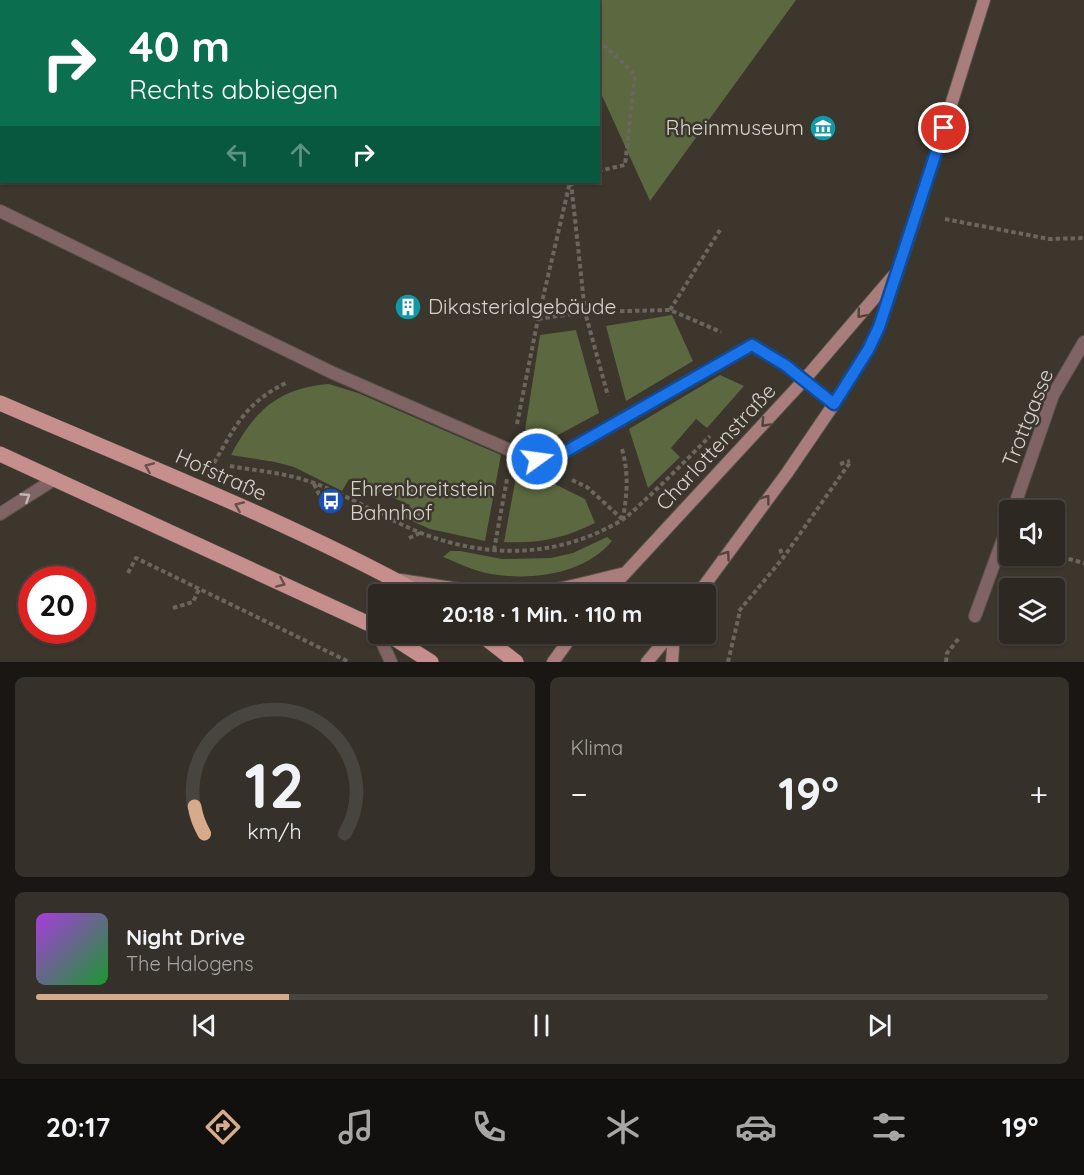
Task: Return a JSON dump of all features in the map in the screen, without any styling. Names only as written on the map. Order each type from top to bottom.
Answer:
[{"type":"main road","name":"Charlottenstraße","points":[[705,584],[834,404],[868,350],[879,327],[984,0]]},
{"type":"main road","name":"Charlottenstraße","points":[[615,584],[804,380],[898,269]]},
{"type":"main road","name":"Hofstraße","points":[[0,403],[274,522],[403,584]]},
{"type":"main road","points":[[0,454],[368,624]]},
{"type":"main road","points":[[394,579],[478,591],[526,593],[558,589],[625,573]]},
{"type":"main road","points":[[406,644],[430,662]]},
{"type":"main road","points":[[493,644],[516,662]]},
{"type":"main road","points":[[553,662],[566,644]]},
{"type":"main road","points":[[647,662],[663,644]]},
{"type":"main road","points":[[672,662],[673,644]]},
{"type":"street","points":[[0,211],[333,373],[512,451],[537,459],[556,457],[752,345],[785,365],[834,404]]},
{"type":"street","name":"Trottgasse","points":[[1016,500],[1053,395],[1084,342]]},
{"type":"street","points":[[0,514],[53,480]]},
{"type":"street","points":[[975,616],[999,550]]},
{"type":"street","points":[[385,644],[391,662]]},
{"type":"path","points":[[600,42],[635,74],[625,165],[600,171]]},
{"type":"path","points":[[570,183],[585,312]]},
{"type":"path","points":[[494,550],[538,319],[570,183]]},
{"type":"path","points":[[917,213],[1049,240],[1084,238]]},
{"type":"path","points":[[670,310],[720,230]]},
{"type":"path","points":[[538,319],[585,312],[670,310],[752,345]]},
{"type":"path","points":[[333,373],[292,380],[270,391],[251,406],[238,422],[214,464],[266,471],[314,483],[420,532],[445,541],[494,550],[520,552],[546,549],[587,536],[623,520]]},
{"type":"path","points":[[729,662],[739,611],[783,558],[851,461],[840,464]]},
{"type":"path","points":[[314,483],[320,496]]},
{"type":"path","points":[[409,538],[420,532]]},
{"type":"path","points":[[780,549],[783,558]]},
{"type":"path","points":[[128,573],[136,558],[349,662]]},
{"type":"path","points":[[1065,558],[1084,563]]},
{"type":"path","points":[[173,608],[193,602],[199,589]]},
{"type":"green space","points":[[600,0],[796,0],[650,201],[600,91]]},
{"type":"green space","points":[[672,315],[693,361],[626,401],[606,326]]},
{"type":"green space","points":[[576,330],[599,413],[545,442],[525,430],[540,335]]},
{"type":"green space","points":[[720,375],[744,386],[707,428],[696,419],[671,448],[680,457],[648,488],[629,429]]},
{"type":"green space","points":[[329,384],[358,393],[501,455],[485,541],[430,529],[405,518],[410,505],[349,479],[342,491],[294,467],[231,455],[249,426],[270,404],[295,391]]},
{"type":"green space","points":[[518,466],[585,499],[595,523],[573,533],[551,539],[504,542]]},
{"type":"green space","points":[[607,537],[612,541],[587,561],[573,568],[540,575],[491,574],[443,557],[450,551],[460,551],[502,559],[551,558],[573,553]]},
{"type":"place","name":"Rheinmuseum","points":[[823,128]]},
{"type":"place","name":"Dikasterialgebäude","points":[[408,307]]},
{"type":"place","name":"Ehrenbreitstein Bahnhof","points":[[331,501]]},
{"type":"route","points":[[537,459],[556,457],[752,345],[785,365],[834,404],[868,350],[879,327],[944,128]]}]
